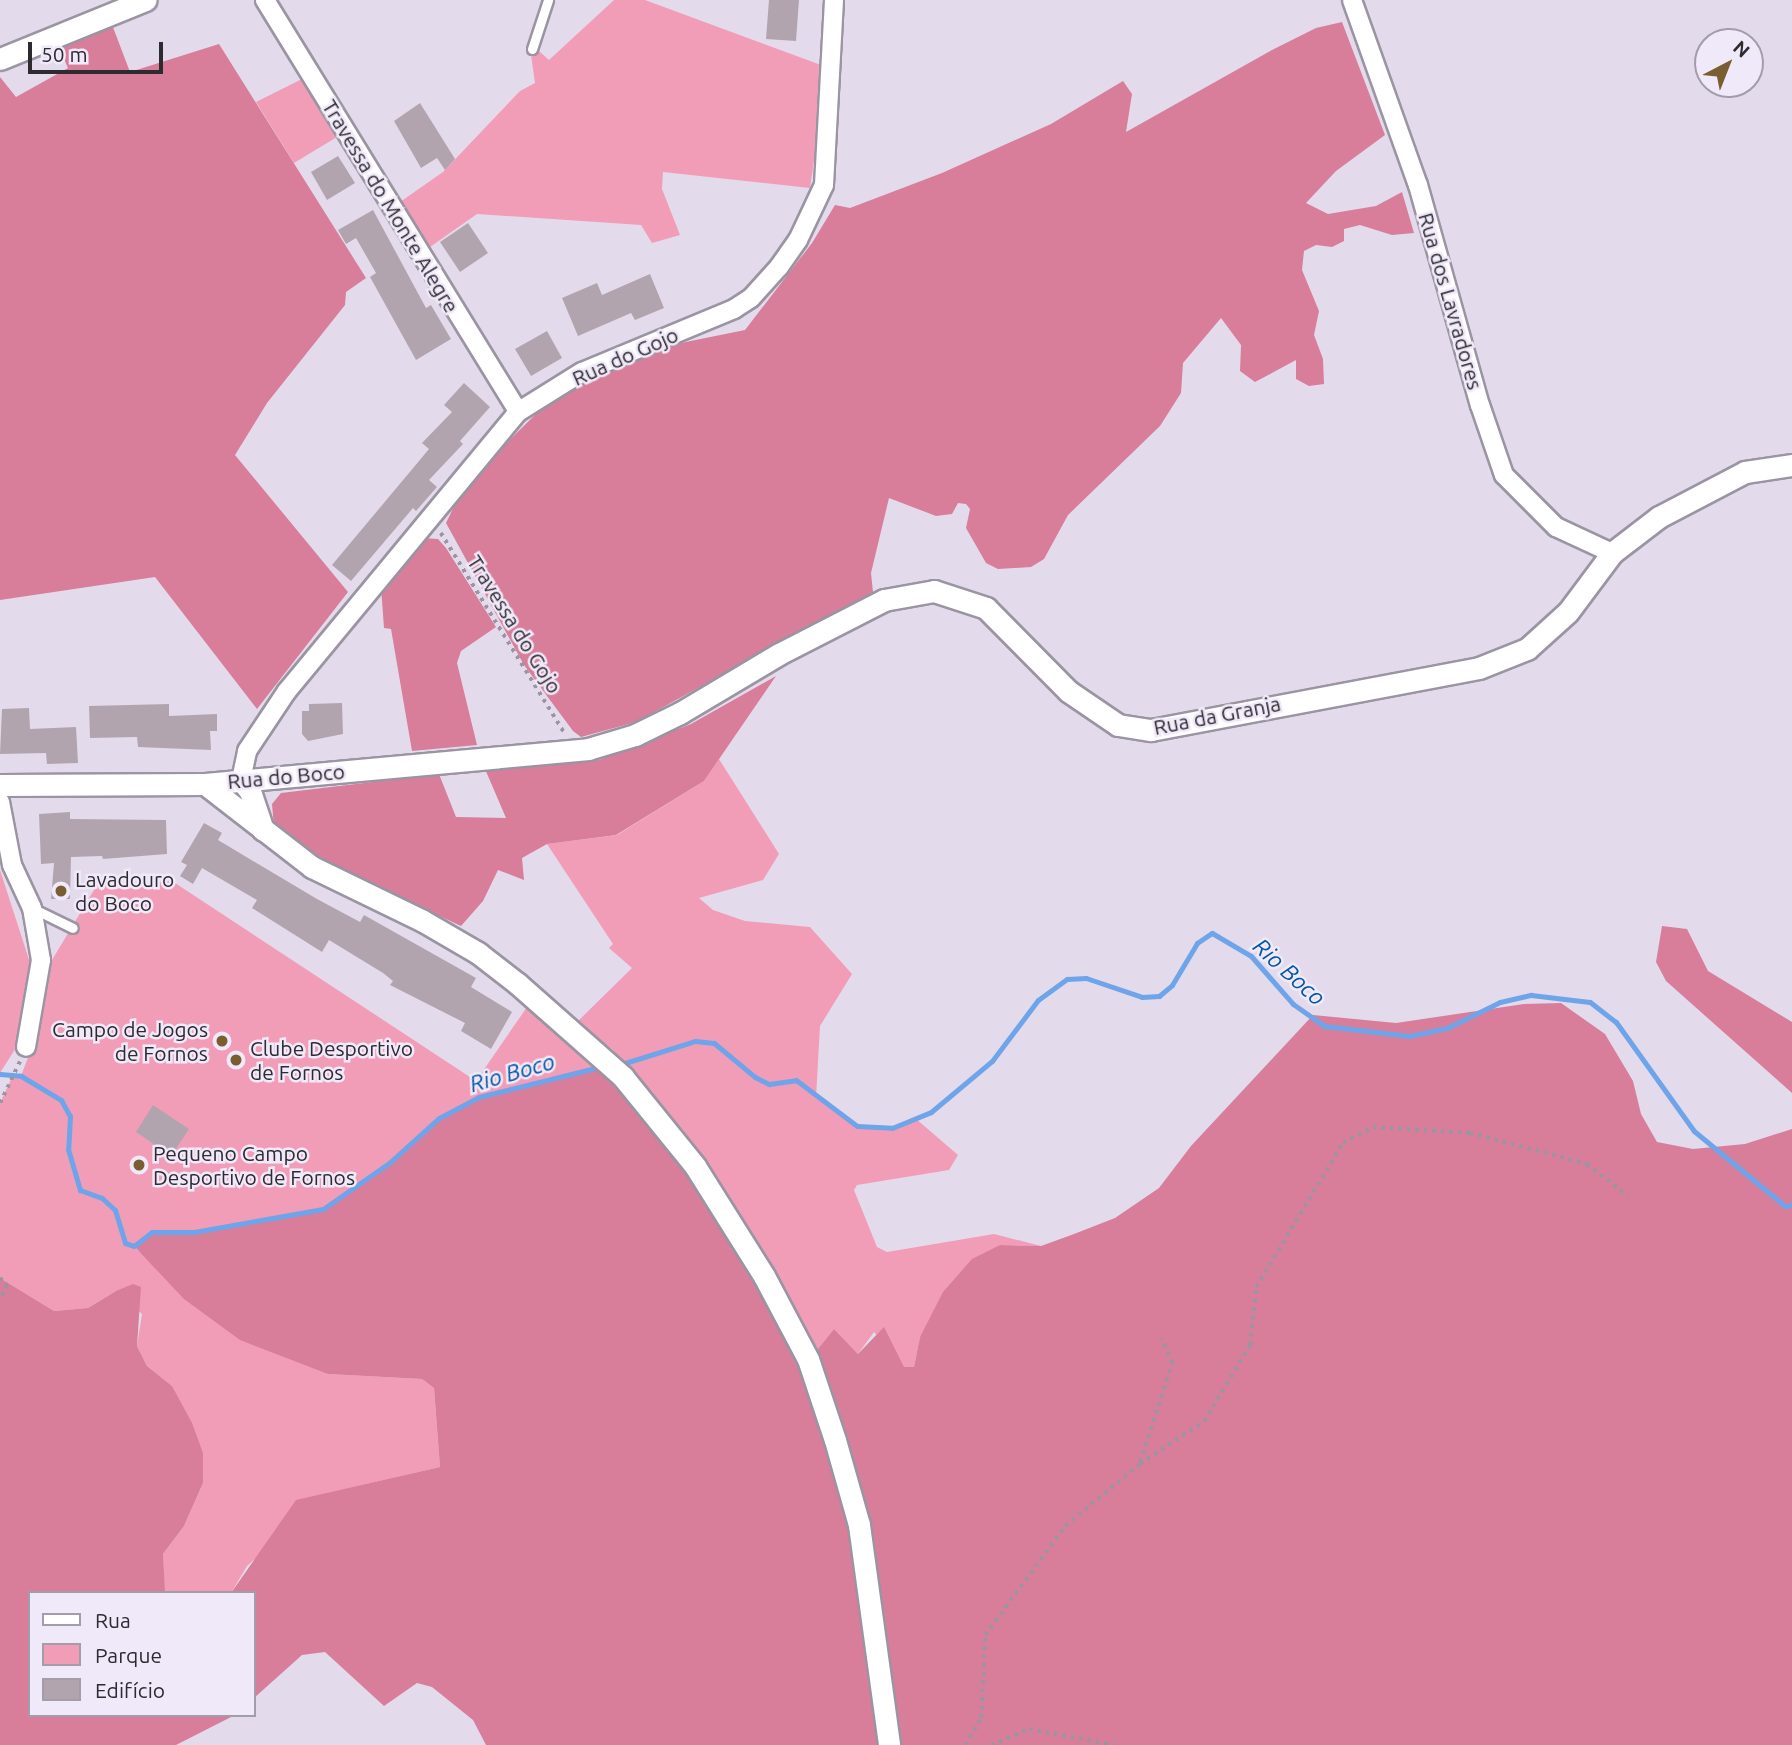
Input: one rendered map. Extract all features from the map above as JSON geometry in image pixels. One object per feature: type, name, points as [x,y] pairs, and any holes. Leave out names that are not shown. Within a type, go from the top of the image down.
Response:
[{"type":"street","points":[[0,59],[145,0]]},
{"type":"street","name":"Travessa do Monte Alegre","points":[[265,0],[518,412]]},
{"type":"street","name":"Rua do Gojo","points":[[241,780],[247,751],[287,691],[426,519],[518,412],[582,372],[734,309],[751,299],[779,267],[798,240],[824,185],[834,0]]},
{"type":"street","name":"Rua dos Lavradores","points":[[1352,0],[1418,185],[1480,405],[1504,475],[1556,527],[1612,553]]},
{"type":"street","name":"Rua da Granja","points":[[570,751],[635,735],[872,606],[912,592],[934,591],[986,608],[1068,691],[1118,725],[1151,730],[1479,668],[1527,649],[1568,612],[1612,553],[1659,517],[1745,472],[1792,465]]},
{"type":"street","name":"Rua do Boco","points":[[0,785],[205,784],[570,751]]},
{"type":"street","points":[[241,780],[250,791],[263,831]]},
{"type":"street","points":[[205,784],[312,867],[478,953],[623,1077],[670,1132],[719,1202],[808,1359],[859,1525],[889,1745]]},
{"type":"street","points":[[0,802],[12,865],[32,908],[41,960],[26,1047]]},
{"type":"lane","points":[[532,49],[548,0]]},
{"type":"lane","points":[[32,908],[73,928]]},
{"type":"path","name":"Travessa do Gojo","points":[[426,519],[439,531],[566,735],[570,751]]},
{"type":"path","points":[[0,1103],[19,1064]]},
{"type":"path","points":[[965,1745],[981,1718],[985,1635],[1065,1526],[1140,1464],[1204,1421],[1250,1345],[1256,1287],[1343,1143],[1373,1127],[1470,1133],[1587,1164],[1628,1196]]},
{"type":"path","points":[[0,1278],[7,1285],[0,1300]]},
{"type":"path","points":[[1140,1464],[1172,1363],[1161,1338]]},
{"type":"path","points":[[991,1745],[1029,1729],[1115,1745]]},
{"type":"green space","points":[[614,0],[645,0],[821,65],[820,121],[810,188],[663,172],[662,189],[680,235],[652,243],[641,225],[477,214],[430,247],[400,202],[443,172],[520,91],[535,83],[531,55],[539,51],[549,60]]},
{"type":"green space","points":[[302,79],[337,137],[294,163],[256,102]]},
{"type":"green space","points":[[719,759],[779,854],[763,880],[699,898],[713,910],[745,921],[810,927],[852,974],[820,1026],[816,1098],[857,1126],[892,1128],[915,1118],[958,1155],[949,1170],[857,1185],[854,1190],[877,1247],[887,1252],[994,1234],[1041,1246],[1000,1245],[920,1337],[914,1367],[904,1368],[874,1332],[858,1354],[834,1329],[817,1350],[683,1130],[612,1049],[577,1022],[632,968],[609,948],[613,944],[547,844],[617,835],[704,781]]},
{"type":"green space","points":[[0,870],[33,972],[19,1043],[0,1073]]},
{"type":"green space","points":[[172,881],[476,1081],[527,1007],[599,1067],[479,1097],[439,1118],[389,1163],[323,1209],[194,1232],[152,1232],[134,1247],[161,1271],[328,1374],[422,1379],[434,1388],[440,1467],[328,1493],[247,1566],[232,1591],[164,1591],[163,1554],[184,1526],[203,1483],[203,1453],[172,1386],[147,1366],[137,1346],[142,1314],[116,1291],[88,1308],[54,1311],[0,1278],[0,1103],[13,1075],[21,1076],[33,1044],[52,960],[97,885]]},
{"type":"shaded area","points":[[111,22],[130,72],[219,44],[366,278],[346,292],[345,305],[267,403],[235,455],[348,592],[257,709],[155,577],[0,600],[0,77],[16,97],[68,68],[58,45]]},
{"type":"shaded area","points":[[1342,22],[1385,135],[1336,171],[1306,203],[1328,214],[1376,206],[1402,192],[1414,233],[1392,235],[1360,225],[1344,229],[1344,241],[1332,247],[1316,245],[1304,251],[1302,270],[1319,311],[1314,335],[1323,359],[1324,384],[1309,386],[1296,379],[1296,360],[1255,382],[1240,371],[1241,345],[1221,318],[1183,363],[1181,393],[1160,426],[1068,515],[1044,559],[1031,567],[998,569],[986,563],[966,528],[970,509],[966,504],[958,503],[952,514],[936,516],[889,498],[871,573],[873,592],[636,722],[581,737],[573,731],[524,665],[446,523],[465,484],[543,407],[597,374],[671,345],[745,330],[812,243],[835,205],[850,208],[942,173],[1051,124],[1123,81],[1132,94],[1126,132],[1272,50],[1316,28]]},
{"type":"shaded area","points":[[422,538],[438,539],[446,548],[496,627],[461,651],[457,663],[477,745],[412,751],[391,629],[384,628],[381,587]]},
{"type":"shaded area","points":[[776,676],[704,781],[616,835],[547,844],[522,858],[524,880],[498,870],[483,901],[461,926],[323,862],[274,827],[272,804],[281,793],[439,774],[456,817],[506,818],[485,769],[599,760],[691,724]]},
{"type":"shaded area","points":[[1662,926],[1687,929],[1708,971],[1792,1022],[1792,1093],[1666,981],[1656,962]]},
{"type":"shaded area","points":[[1561,1003],[1605,1034],[1633,1081],[1641,1114],[1657,1142],[1693,1149],[1745,1144],[1792,1129],[1792,1745],[486,1745],[473,1720],[432,1687],[417,1683],[384,1706],[325,1652],[302,1655],[256,1696],[256,1591],[232,1591],[296,1500],[440,1467],[434,1388],[422,1379],[328,1374],[240,1340],[184,1299],[134,1246],[152,1232],[194,1232],[323,1209],[389,1163],[439,1118],[479,1097],[599,1067],[676,1155],[742,1255],[805,1380],[826,1373],[817,1350],[834,1329],[858,1354],[884,1327],[904,1367],[914,1367],[920,1337],[943,1292],[972,1259],[1000,1245],[1041,1246],[1074,1234],[1115,1218],[1159,1188],[1191,1146],[1313,1015],[1396,1023],[1524,1004]]},
{"type":"shaded area","points":[[0,1278],[54,1311],[88,1308],[133,1284],[141,1287],[137,1346],[147,1366],[172,1386],[192,1423],[203,1453],[203,1483],[184,1526],[163,1554],[165,1591],[28,1591],[28,1717],[231,1717],[176,1745],[0,1745]]},
{"type":"building","points":[[769,0],[799,0],[796,41],[766,39]]},
{"type":"building","points":[[420,103],[455,159],[445,170],[437,158],[421,168],[394,121]]},
{"type":"building","points":[[338,156],[355,183],[327,200],[311,172]]},
{"type":"building","points":[[373,210],[426,308],[431,305],[451,339],[416,360],[370,277],[376,273],[356,238],[346,244],[338,230]]},
{"type":"building","points":[[468,223],[488,253],[460,272],[440,242]]},
{"type":"building","points":[[650,274],[664,308],[635,320],[631,313],[578,336],[562,298],[597,283],[602,295]]},
{"type":"building","points":[[547,331],[562,358],[531,376],[515,349]]},
{"type":"building","points":[[464,383],[490,407],[460,441],[463,444],[429,480],[437,487],[416,511],[413,508],[351,581],[332,565],[429,449],[422,443],[452,412],[444,405]]},
{"type":"building","points":[[342,703],[343,734],[308,741],[302,734],[302,711],[309,711],[309,704]]},
{"type":"building","points":[[169,704],[169,716],[217,714],[217,731],[210,731],[211,750],[138,747],[137,737],[90,738],[89,706]]},
{"type":"building","points":[[29,708],[30,729],[76,727],[78,763],[47,764],[46,753],[0,754],[2,709]]},
{"type":"building","points":[[70,812],[70,819],[166,820],[167,854],[103,859],[102,856],[71,857],[70,899],[51,899],[54,863],[41,864],[39,814]]},
{"type":"building","points":[[204,823],[222,833],[218,840],[317,899],[360,922],[364,915],[476,978],[471,987],[512,1012],[491,1049],[461,1031],[465,1023],[390,985],[393,981],[383,973],[329,940],[322,952],[252,908],[257,900],[202,868],[193,884],[180,876],[187,865],[181,862]]},
{"type":"building","points":[[153,1105],[189,1129],[171,1156],[136,1132]]},
{"type":"waterway","name":"Rio Boco","points":[[625,1063],[695,1041],[714,1043],[755,1077],[769,1084],[796,1080],[857,1126],[892,1128],[931,1112],[992,1061],[1038,1000],[1067,979],[1086,978],[1142,997],[1159,996],[1172,985],[1197,943],[1212,933],[1251,956],[1293,1004],[1325,1026],[1409,1036],[1447,1028],[1500,1002],[1531,995],[1590,1002],[1616,1022],[1694,1131],[1785,1206],[1792,1205]]},
{"type":"waterway","name":"Rio Boco","points":[[0,1074],[21,1076],[61,1100],[70,1116],[68,1149],[80,1190],[102,1198],[115,1210],[125,1243],[134,1246],[152,1232],[194,1232],[323,1209],[389,1163],[439,1118],[479,1097],[599,1067]]},
{"type":"place","name":"Lavadouro do Boco","points":[[61,891]]},
{"type":"place","name":"Campo de Jogos de Fornos","points":[[222,1041]]},
{"type":"place","name":"Clube Desportivo de Fornos","points":[[236,1060]]},
{"type":"place","name":"Pequeno Campo Desportivo de Fornos","points":[[139,1165]]}]
